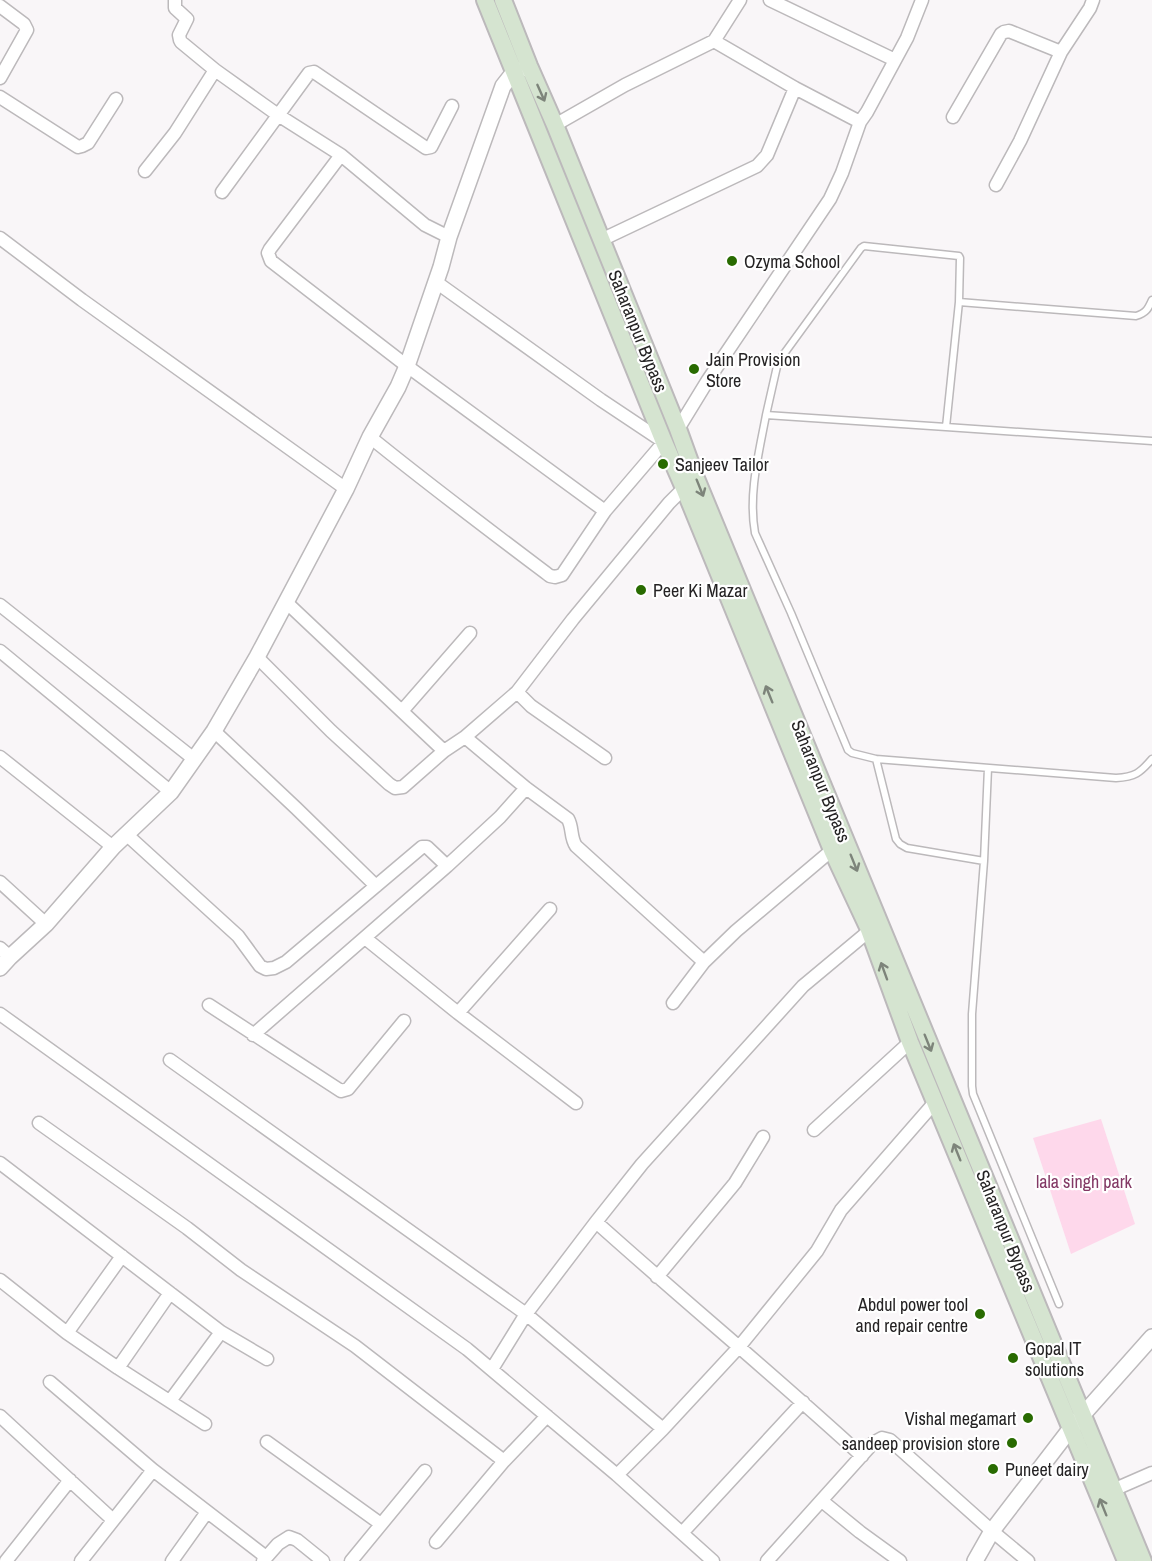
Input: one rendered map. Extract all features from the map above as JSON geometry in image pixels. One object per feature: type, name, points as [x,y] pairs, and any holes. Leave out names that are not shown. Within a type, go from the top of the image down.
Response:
[{"type":"main road","points":[[485,0],[522,69],[664,442],[832,850],[870,931],[910,1042],[1076,1421],[1126,1561]]},
{"type":"main road","name":"Saharanpur Bypass","points":[[503,0],[522,69],[555,125],[1076,1421],[1113,1490],[1143,1561]]},
{"type":"street","points":[[175,0],[175,8],[187,19],[179,35],[180,40],[215,70],[278,115],[341,155],[425,225],[449,237]]},
{"type":"street","points":[[555,125],[625,85],[714,41],[740,0]]},
{"type":"street","points":[[770,0],[895,60]]},
{"type":"street","points":[[996,185],[1020,141],[1061,52],[1093,0]]},
{"type":"street","points":[[678,429],[708,380],[830,199],[860,122],[908,38],[920,1]]},
{"type":"street","points":[[0,6],[24,24],[27,30],[0,78]]},
{"type":"street","points":[[953,117],[1003,33],[1009,31],[1061,52]]},
{"type":"street","points":[[714,41],[795,88],[860,122]]},
{"type":"street","points":[[3,958],[46,924],[113,847],[171,792],[214,731],[286,603],[346,489],[370,437],[398,387],[503,86],[522,69]]},
{"type":"street","points":[[146,171],[175,133],[215,70]]},
{"type":"street","points":[[222,192],[309,73],[314,72],[426,148],[430,147],[452,106]]},
{"type":"street","points":[[601,240],[758,166],[766,155],[795,88]]},
{"type":"street","points":[[0,97],[75,146],[80,147],[88,143],[116,99]]},
{"type":"street","points":[[341,155],[270,249],[268,257],[407,366],[605,511]]},
{"type":"street","points":[[0,238],[82,300],[346,489]]},
{"type":"street","points":[[370,437],[420,478],[550,576],[555,577],[562,575],[605,511],[664,442],[601,400],[436,282]]},
{"type":"street","points":[[257,657],[331,731],[389,784],[395,788],[403,787],[517,692],[573,620],[669,503],[684,488]]},
{"type":"street","points":[[286,603],[444,751]]},
{"type":"street","points":[[0,605],[194,759]]},
{"type":"street","points":[[402,711],[470,633]]},
{"type":"street","points":[[0,651],[171,792]]},
{"type":"street","points":[[517,692],[531,706],[605,758]]},
{"type":"street","points":[[214,731],[376,886]]},
{"type":"street","points":[[465,737],[526,788],[568,819],[571,826],[571,837],[576,846],[704,962]]},
{"type":"street","points":[[0,757],[113,847]]},
{"type":"street","points":[[254,1035],[447,866],[500,817],[526,788]]},
{"type":"street","points":[[126,834],[238,936],[260,966],[266,969],[286,962],[424,846],[447,866]]},
{"type":"street","points":[[673,1003],[704,962],[736,931],[832,850]]},
{"type":"street","points":[[0,882],[46,924]]},
{"type":"street","points":[[458,1012],[550,909]]},
{"type":"street","points":[[492,1370],[526,1314],[642,1164],[803,986],[870,931]]},
{"type":"street","points":[[365,938],[576,1103]]},
{"type":"street","points":[[209,1005],[341,1091],[348,1089],[404,1021]]},
{"type":"street","points":[[0,1014],[467,1349],[617,1475],[712,1561]]},
{"type":"street","points":[[814,1130],[910,1042]]},
{"type":"street","points":[[170,1060],[526,1314],[663,1429]]},
{"type":"street","points":[[617,1475],[739,1347],[818,1251],[841,1210],[936,1101]]},
{"type":"street","points":[[39,1123],[187,1228],[241,1270],[355,1347],[504,1461]]},
{"type":"street","points":[[657,1277],[735,1183],[764,1137]]},
{"type":"street","points":[[0,1163],[221,1332],[267,1359]]},
{"type":"street","points":[[596,1222],[862,1456]]},
{"type":"street","points":[[67,1333],[122,1257]]},
{"type":"street","points":[[0,1280],[67,1333],[205,1424]]},
{"type":"street","points":[[118,1368],[170,1293]]},
{"type":"street","points":[[170,1401],[221,1332]]},
{"type":"street","points":[[975,1561],[992,1532],[1076,1421],[1152,1337]]},
{"type":"street","points":[[50,1382],[153,1470],[264,1559],[278,1544],[289,1537],[297,1540],[323,1561]]},
{"type":"street","points":[[682,1533],[803,1402]]},
{"type":"street","points":[[0,1416],[113,1520]]},
{"type":"street","points":[[436,1542],[504,1461],[547,1416]]},
{"type":"street","points":[[767,1561],[862,1456],[877,1440],[882,1438],[890,1440],[992,1532],[1028,1561]]},
{"type":"street","points":[[267,1442],[381,1524]]},
{"type":"street","points":[[81,1561],[153,1470]]},
{"type":"street","points":[[351,1561],[425,1471]]},
{"type":"street","points":[[1113,1490],[1152,1473]]},
{"type":"street","points":[[6,1561],[70,1480]]},
{"type":"street","points":[[822,1501],[900,1561]]},
{"type":"street","points":[[172,1561],[207,1512]]},
{"type":"lane","points":[[946,427],[959,302],[959,256],[864,246],[778,362],[753,489],[755,533],[848,750],[876,759],[1116,778],[1140,773],[1152,759]]},
{"type":"lane","points":[[959,302],[1136,316],[1148,310],[1152,300]]},
{"type":"lane","points":[[766,415],[1152,441]]},
{"type":"lane","points":[[876,759],[896,839],[900,844],[914,849],[984,861]]},
{"type":"lane","points":[[988,768],[984,861],[972,1014],[973,1094],[1059,1304]]},
{"type":"green space","name":"lala singh park","points":[[1101,1119],[1135,1224],[1071,1254],[1033,1138]]},
{"type":"place","name":"Ozyma School","points":[[732,261]]},
{"type":"place","name":"Jain Provision Store","points":[[694,369]]},
{"type":"place","name":"Sanjeev Tailor","points":[[663,464]]},
{"type":"place","name":"Peer Ki Mazar","points":[[641,590]]},
{"type":"place","name":"Abdul power tool and repair centre","points":[[980,1314]]},
{"type":"place","name":"Gopal IT solutions","points":[[1013,1358]]},
{"type":"place","name":"Vishal megamart","points":[[1028,1418]]},
{"type":"place","name":"sandeep provision store","points":[[1012,1443]]},
{"type":"place","name":"Puneet dairy","points":[[993,1469]]}]
